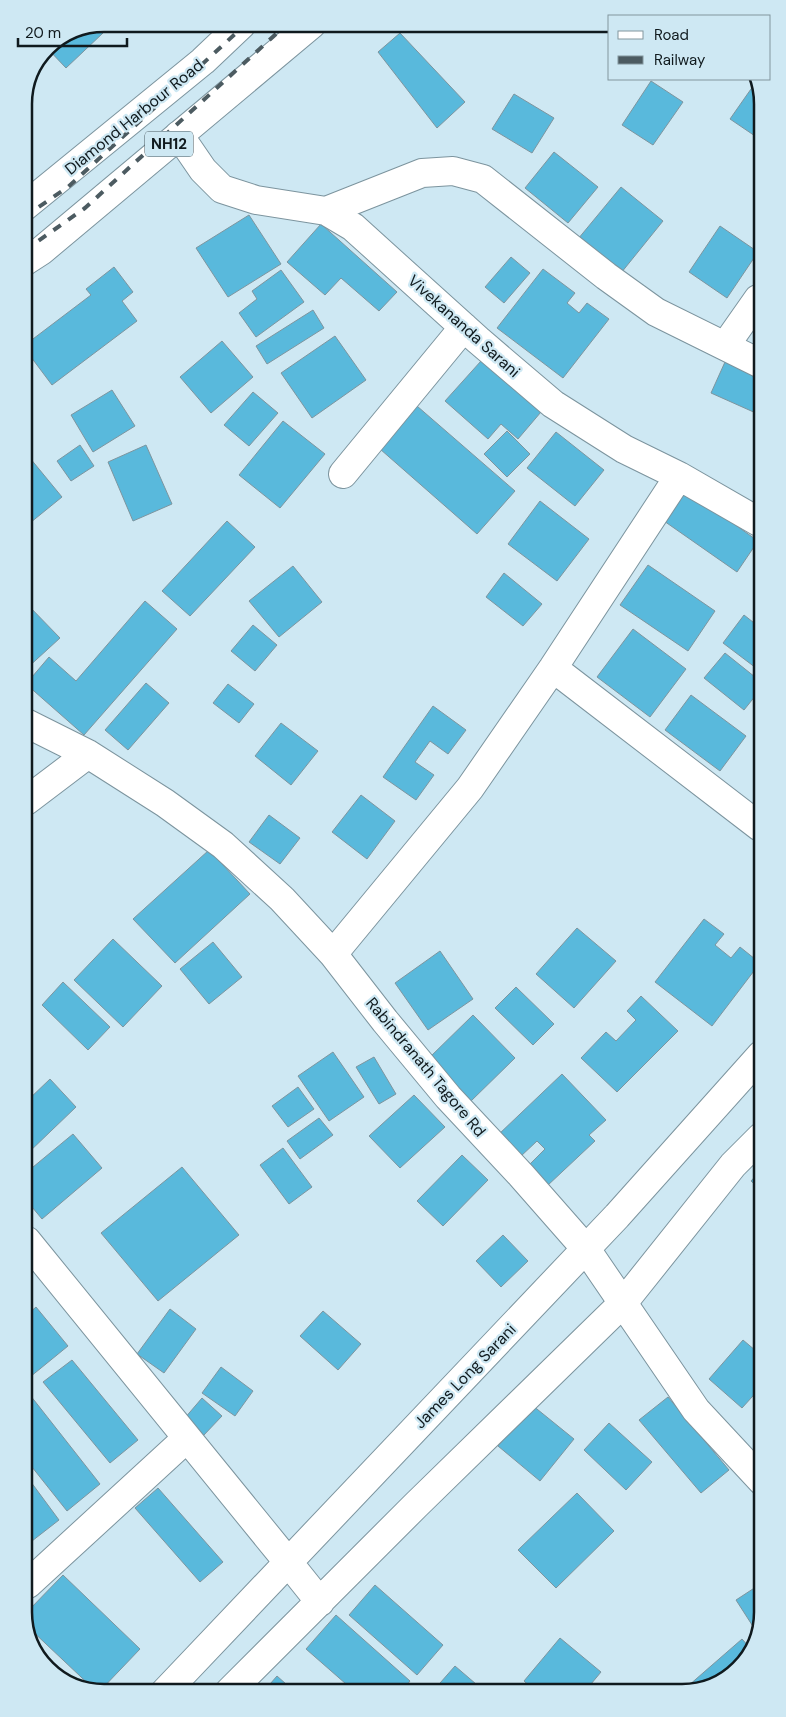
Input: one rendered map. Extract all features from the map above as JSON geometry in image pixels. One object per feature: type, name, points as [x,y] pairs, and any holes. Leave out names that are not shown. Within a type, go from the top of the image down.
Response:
[{"type":"main road","name":"Diamond Harbour Road","points":[[33,201],[203,61],[233,33]]},
{"type":"main road","name":"NH12","points":[[33,256],[301,33]]},
{"type":"main road","name":"Vivekananda Sarani","points":[[179,135],[203,170],[222,189],[256,200],[326,211],[353,227],[553,404],[624,449],[679,476],[754,519]]},
{"type":"main road","points":[[326,211],[422,173],[453,171],[483,179],[606,276],[656,312],[754,360]]},
{"type":"main road","points":[[726,346],[754,305]]},
{"type":"main road","points":[[343,474],[464,327]]},
{"type":"main road","points":[[333,954],[470,788],[553,668],[679,476]]},
{"type":"main road","points":[[553,668],[754,822]]},
{"type":"main road","name":"Rabindranath Tagore Rd","points":[[33,726],[88,754],[165,803],[223,845],[282,899],[333,954],[448,1098],[521,1175],[586,1249],[696,1410],[754,1472]]},
{"type":"main road","points":[[33,796],[88,754]]},
{"type":"main road","name":"James Long Sarani","points":[[173,1684],[617,1216],[754,1063]]},
{"type":"main road","points":[[237,1684],[416,1505],[623,1303],[733,1165],[754,1144]]},
{"type":"main road","points":[[33,1248],[320,1602]]},
{"type":"main road","points":[[33,1579],[187,1438]]},
{"type":"building","points":[[103,33],[66,68],[54,54],[77,38]]},
{"type":"building","points":[[400,33],[465,102],[437,128],[378,52]]},
{"type":"building","points":[[651,81],[683,102],[653,145],[622,125]]},
{"type":"building","points":[[752,88],[754,105],[754,135],[730,119]]},
{"type":"building","points":[[514,94],[554,118],[532,153],[492,129]]},
{"type":"building","points":[[554,152],[598,187],[568,223],[525,188]]},
{"type":"building","points":[[621,187],[663,221],[621,273],[578,239]]},
{"type":"building","points":[[249,215],[281,264],[228,297],[196,248]]},
{"type":"building","points":[[321,224],[397,292],[379,311],[341,278],[325,295],[287,262]]},
{"type":"building","points":[[720,226],[754,249],[754,258],[727,298],[689,272]]},
{"type":"building","points":[[511,257],[530,273],[504,303],[485,287]]},
{"type":"building","points":[[114,267],[133,292],[122,301],[137,321],[52,385],[33,360],[33,339],[91,295],[86,289]]},
{"type":"building","points":[[543,269],[575,293],[567,303],[579,313],[587,303],[609,319],[563,378],[497,328]]},
{"type":"building","points":[[281,270],[304,302],[256,337],[239,313],[257,299],[252,291]]},
{"type":"building","points":[[313,310],[324,328],[267,364],[256,346]]},
{"type":"building","points":[[335,336],[366,380],[312,418],[281,373]]},
{"type":"building","points":[[222,341],[253,377],[211,413],[180,377]]},
{"type":"building","points":[[481,361],[541,412],[518,439],[501,424],[488,439],[445,401]]},
{"type":"building","points":[[725,362],[754,375],[754,412],[711,393]]},
{"type":"building","points":[[112,390],[135,426],[93,452],[71,415]]},
{"type":"building","points":[[253,392],[278,413],[249,446],[224,425]]},
{"type":"building","points":[[417,406],[515,491],[477,534],[380,449]]},
{"type":"building","points":[[283,421],[325,454],[280,508],[239,475]]},
{"type":"building","points":[[507,431],[530,454],[507,477],[484,454]]},
{"type":"building","points":[[556,432],[604,470],[575,506],[527,468]]},
{"type":"building","points":[[80,445],[94,466],[71,481],[57,461]]},
{"type":"building","points":[[146,445],[172,504],[133,521],[108,462]]},
{"type":"building","points":[[33,462],[62,497],[33,521]]},
{"type":"building","points":[[686,490],[754,538],[754,547],[737,572],[664,521]]},
{"type":"building","points":[[540,501],[589,539],[557,581],[508,544]]},
{"type":"building","points":[[227,521],[255,547],[190,616],[162,591]]},
{"type":"building","points":[[648,565],[715,611],[688,651],[620,605]]},
{"type":"building","points":[[293,566],[322,602],[279,637],[249,601]]},
{"type":"building","points":[[504,573],[542,604],[523,626],[486,597]]},
{"type":"building","points":[[145,601],[177,629],[84,735],[33,690],[33,676],[49,657],[76,681]]},
{"type":"building","points":[[33,610],[60,638],[33,663]]},
{"type":"building","points":[[744,615],[754,623],[754,666],[723,643]]},
{"type":"building","points":[[253,625],[277,645],[255,671],[231,651]]},
{"type":"building","points":[[633,629],[686,669],[650,717],[597,677]]},
{"type":"building","points":[[725,653],[754,676],[754,698],[744,710],[704,678]]},
{"type":"building","points":[[146,683],[169,703],[128,750],[105,730]]},
{"type":"building","points":[[228,684],[254,704],[239,723],[213,703]]},
{"type":"building","points":[[691,695],[746,736],[720,771],[665,730]]},
{"type":"building","points":[[433,706],[466,730],[448,754],[430,741],[415,762],[434,775],[416,800],[383,777]]},
{"type":"building","points":[[281,723],[318,751],[291,785],[255,756]]},
{"type":"building","points":[[361,795],[395,821],[367,859],[332,832]]},
{"type":"building","points":[[269,815],[300,838],[280,864],[249,842]]},
{"type":"building","points":[[209,850],[250,894],[175,963],[133,919]]},
{"type":"building","points":[[704,919],[724,934],[715,945],[731,958],[740,947],[754,958],[754,971],[712,1026],[655,982]]},
{"type":"building","points":[[577,928],[616,961],[574,1008],[536,974]]},
{"type":"building","points":[[113,939],[162,986],[123,1027],[74,980]]},
{"type":"building","points":[[213,942],[242,977],[209,1004],[180,969]]},
{"type":"building","points":[[440,951],[473,999],[428,1030],[395,983]]},
{"type":"building","points":[[63,982],[110,1027],[88,1050],[42,1005]]},
{"type":"building","points":[[516,987],[554,1024],[533,1045],[495,1008]]},
{"type":"building","points":[[641,996],[678,1031],[617,1092],[581,1058],[606,1032],[616,1041],[636,1020],[627,1011]]},
{"type":"building","points":[[473,1015],[515,1058],[470,1102],[428,1059]]},
{"type":"building","points":[[333,1052],[364,1097],[329,1121],[298,1076]]},
{"type":"building","points":[[374,1057],[396,1094],[379,1104],[356,1067]]},
{"type":"building","points":[[562,1074],[606,1120],[589,1135],[595,1141],[547,1186],[528,1166],[545,1149],[537,1141],[520,1157],[498,1135]]},
{"type":"building","points":[[50,1079],[76,1107],[33,1148],[33,1095]]},
{"type":"building","points":[[298,1087],[314,1109],[288,1127],[272,1106]]},
{"type":"building","points":[[414,1095],[445,1127],[400,1168],[369,1136]]},
{"type":"building","points":[[319,1118],[333,1135],[300,1159],[287,1141]]},
{"type":"building","points":[[73,1134],[102,1168],[42,1219],[33,1208],[33,1167]]},
{"type":"building","points":[[283,1148],[312,1187],[289,1204],[260,1165]]},
{"type":"building","points":[[462,1155],[488,1180],[443,1226],[417,1201]]},
{"type":"building","points":[[182,1167],[239,1235],[158,1301],[101,1233]]},
{"type":"building","points":[[503,1235],[528,1261],[501,1287],[476,1261]]},
{"type":"building","points":[[36,1307],[68,1346],[33,1375],[33,1310]]},
{"type":"building","points":[[170,1309],[196,1329],[164,1373],[137,1354]]},
{"type":"building","points":[[323,1311],[361,1344],[338,1370],[300,1336]]},
{"type":"building","points":[[743,1340],[754,1349],[754,1395],[742,1408],[709,1379]]},
{"type":"building","points":[[72,1360],[138,1440],[110,1463],[43,1382]]},
{"type":"building","points":[[221,1367],[253,1391],[235,1416],[202,1393]]},
{"type":"building","points":[[668,1397],[729,1470],[701,1493],[639,1420]]},
{"type":"building","points":[[202,1398],[222,1416],[203,1436],[184,1419]]},
{"type":"building","points":[[33,1399],[100,1484],[67,1511],[33,1468]]},
{"type":"building","points":[[532,1405],[574,1439],[540,1481],[498,1446]]},
{"type":"building","points":[[609,1423],[652,1462],[626,1490],[584,1450]]},
{"type":"building","points":[[33,1485],[59,1520],[33,1540]]},
{"type":"building","points":[[158,1488],[223,1562],[200,1582],[135,1508]]},
{"type":"building","points":[[577,1493],[614,1531],[556,1588],[518,1550]]},
{"type":"building","points":[[63,1575],[140,1649],[107,1684],[86,1682],[36,1634],[33,1606]]},
{"type":"building","points":[[375,1585],[443,1645],[417,1675],[349,1615]]},
{"type":"building","points":[[754,1588],[752,1625],[736,1600]]},
{"type":"building","points":[[336,1615],[410,1681],[408,1684],[346,1684],[306,1649]]},
{"type":"building","points":[[560,1638],[601,1672],[591,1684],[527,1684],[524,1681]]},
{"type":"building","points":[[742,1639],[746,1644],[725,1670],[705,1681],[691,1683]]},
{"type":"building","points":[[455,1666],[476,1684],[439,1684]]},
{"type":"building","points":[[277,1676],[286,1684],[270,1684]]},
{"type":"railway","points":[[33,211],[68,187],[236,33]]},
{"type":"railway","points":[[33,245],[85,208],[277,33]]}]
